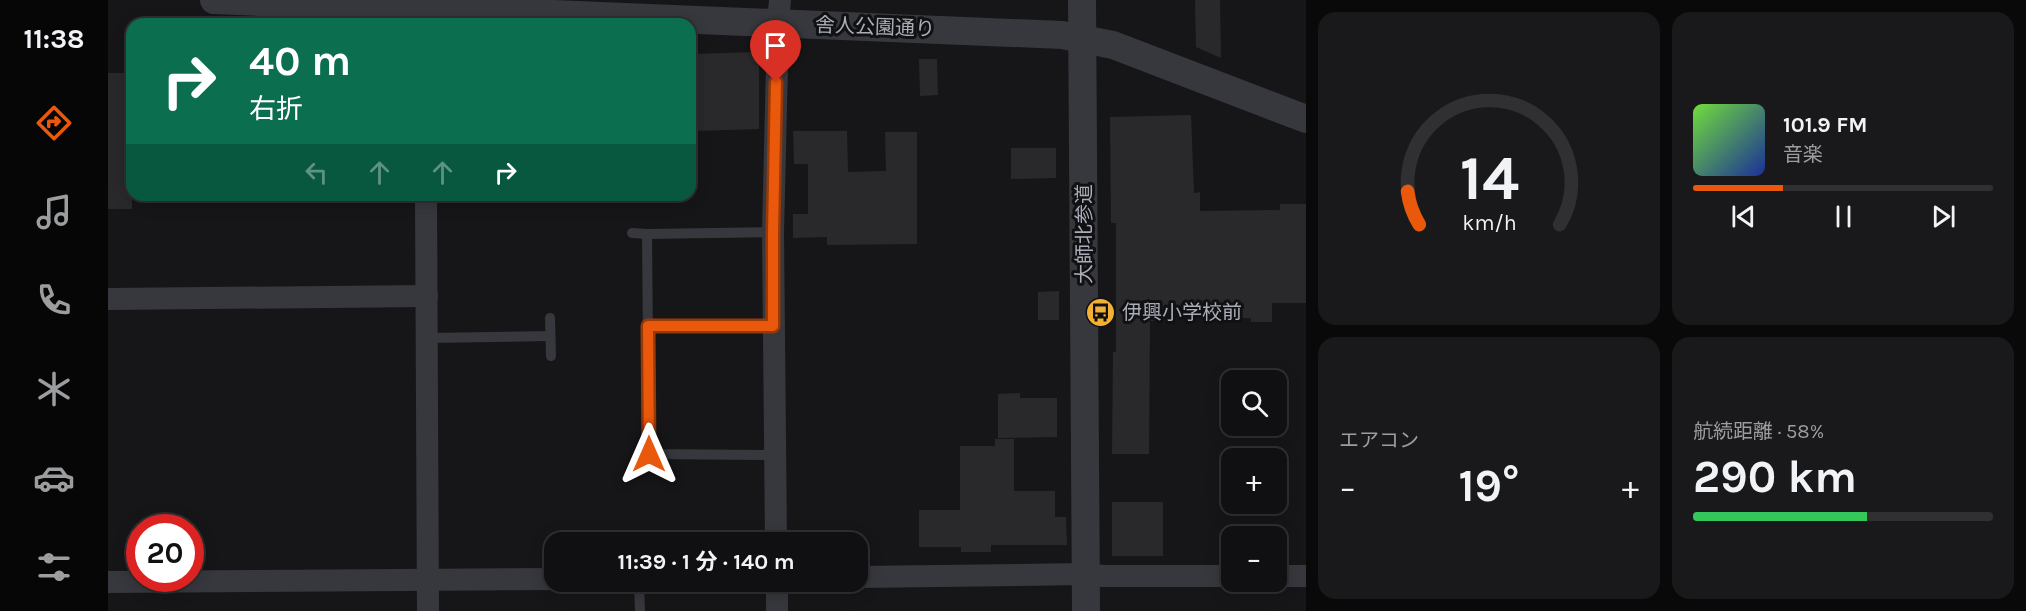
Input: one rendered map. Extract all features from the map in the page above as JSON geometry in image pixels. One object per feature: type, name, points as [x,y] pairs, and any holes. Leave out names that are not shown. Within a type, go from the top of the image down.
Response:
[{"type":"street","name":"舎人公園通り","points":[[214,0],[343,4],[423,11],[779,11],[1082,38],[1113,45],[1306,119]]},
{"type":"street","name":"大師北参道","points":[[1082,0],[1086,611]]},
{"type":"street","points":[[776,532],[773,232],[779,11]]},
{"type":"street","points":[[426,201],[428,611]]},
{"type":"street","points":[[108,299],[427,296]]},
{"type":"street","points":[[868,578],[1086,574],[1221,576]]},
{"type":"street","points":[[1287,576],[1306,576]]},
{"type":"street","points":[[108,582],[544,579]]},
{"type":"street","points":[[777,592],[777,611]]},
{"type":"lane","points":[[632,233],[773,232]]},
{"type":"lane","points":[[647,234],[649,454],[774,455]]},
{"type":"lane","points":[[550,318],[551,356]]},
{"type":"lane","points":[[648,326],[773,326]]},
{"type":"lane","points":[[427,338],[550,336]]},
{"type":"lane","points":[[639,592],[640,611]]},
{"type":"building","points":[[1195,0],[1220,0],[1221,58],[1196,47]]},
{"type":"building","points":[[759,52],[759,129],[696,131],[696,54]]},
{"type":"building","points":[[919,59],[937,59],[938,95],[920,96]]},
{"type":"building","points":[[108,73],[126,73],[126,201],[132,201],[132,209],[108,209]]},
{"type":"building","points":[[1191,115],[1194,193],[1200,192],[1200,211],[1280,210],[1280,204],[1306,204],[1306,303],[1272,303],[1272,322],[1251,322],[1251,318],[1223,318],[1223,311],[1171,311],[1172,321],[1150,321],[1149,454],[1112,454],[1113,352],[1116,352],[1116,223],[1111,223],[1110,117]]},
{"type":"building","points":[[793,131],[847,131],[848,172],[886,171],[885,132],[917,132],[917,244],[827,245],[827,237],[793,238],[793,214],[808,214],[808,164],[794,164]]},
{"type":"building","points":[[1011,148],[1056,148],[1056,178],[1011,179]]},
{"type":"building","points":[[1059,291],[1059,320],[1038,320],[1038,292]]},
{"type":"building","points":[[1020,393],[1020,398],[1057,398],[1057,437],[998,438],[998,394]]},
{"type":"building","points":[[995,439],[1014,439],[1014,491],[1055,491],[1055,517],[1066,517],[1067,545],[991,545],[991,552],[961,552],[961,547],[919,547],[919,510],[960,510],[960,446],[995,446]]},
{"type":"building","points":[[1112,502],[1163,502],[1163,556],[1112,556]]},
{"type":"place","name":"伊興小学校前","points":[[1101,312]]},
{"type":"route","points":[[649,454],[648,326],[773,326],[776,82]]}]
